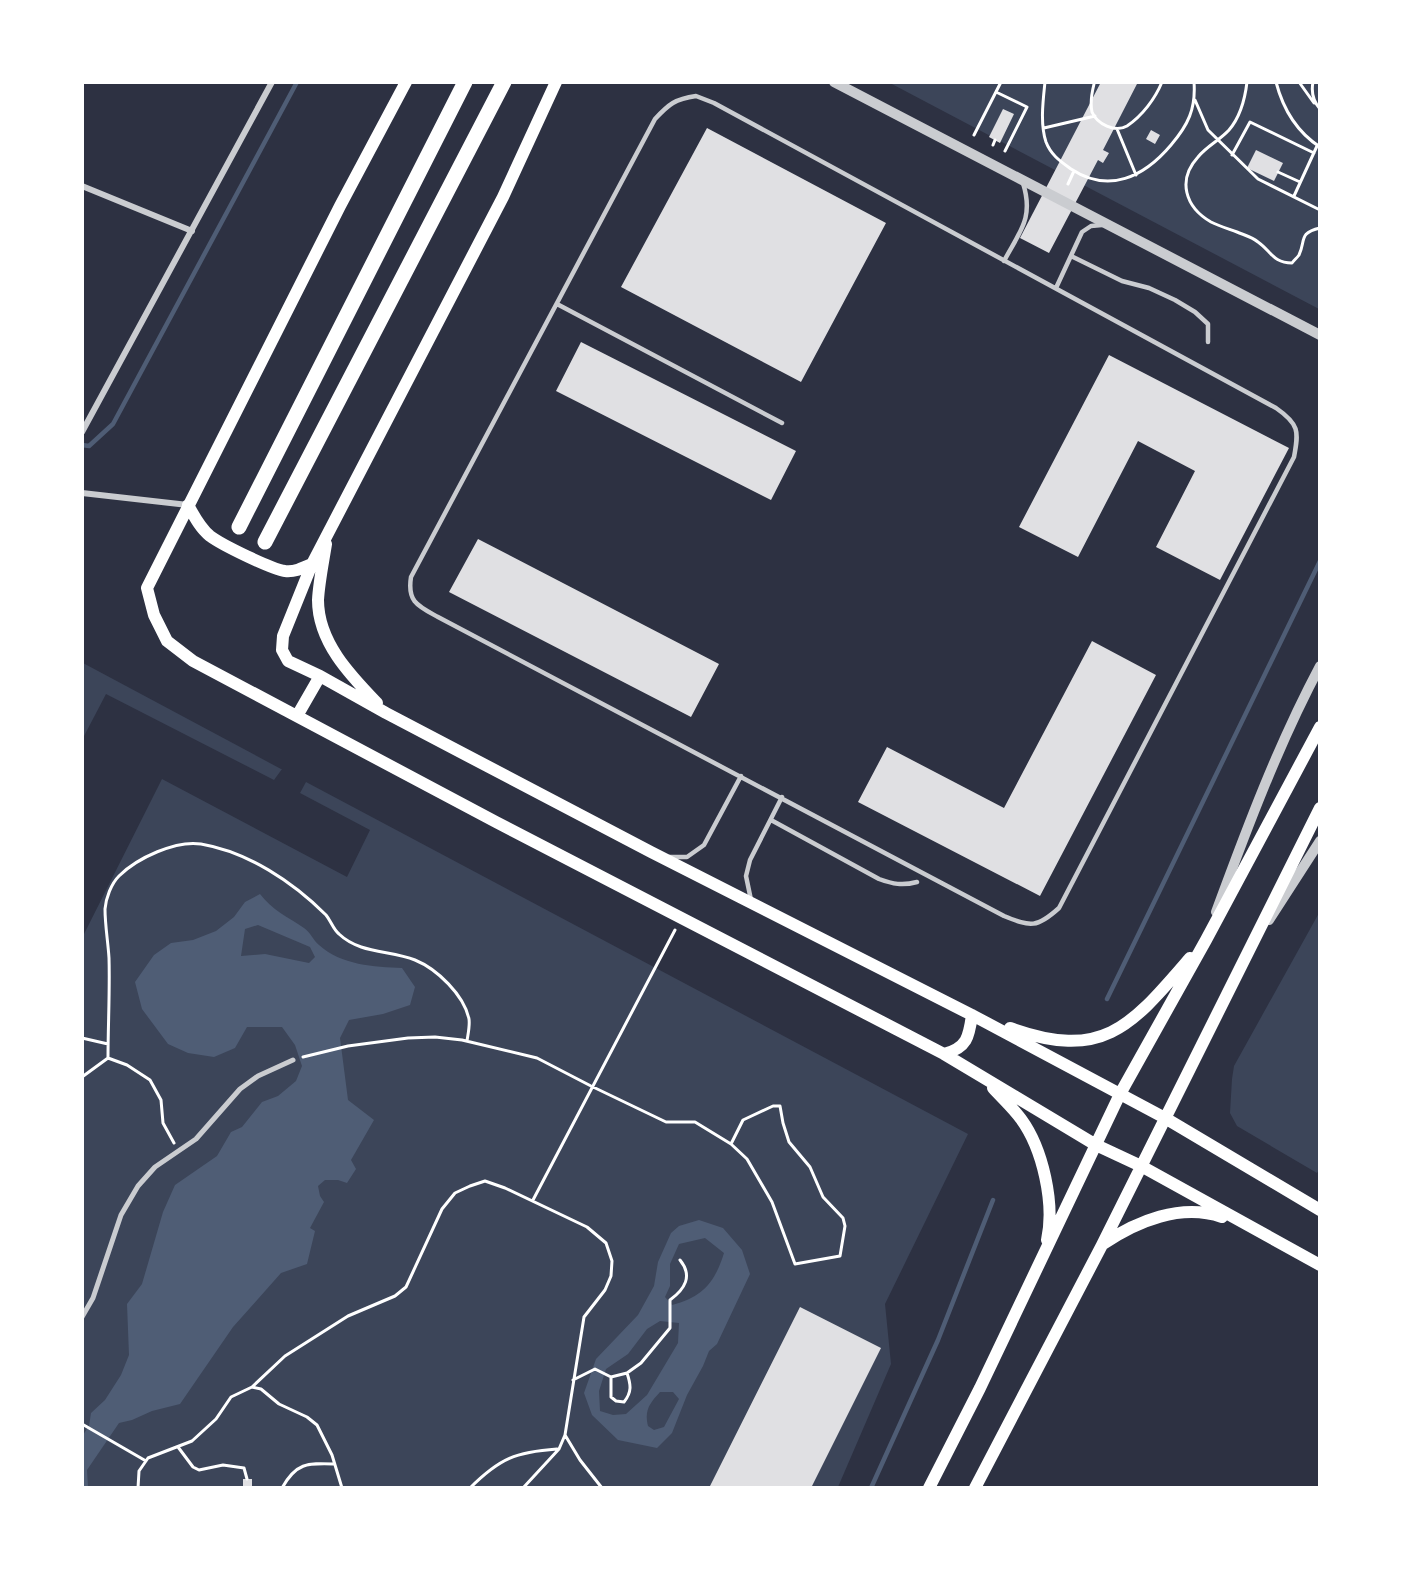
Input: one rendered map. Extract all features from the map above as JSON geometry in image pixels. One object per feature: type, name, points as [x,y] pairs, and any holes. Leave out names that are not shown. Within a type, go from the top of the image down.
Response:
[{"type":"main road","points":[[406,82],[340,206],[147,588],[154,615],[167,640],[193,661],[495,822],[944,1054],[1096,1145],[1142,1166],[1320,1265]]},
{"type":"main road","points":[[239,527],[465,82]]},
{"type":"main road","points":[[266,542],[504,82]]},
{"type":"main road","points":[[556,82],[502,197],[312,564],[284,636],[282,650],[288,661],[660,856],[972,1015],[1165,1118],[1320,1210]]},
{"type":"main road","points":[[188,506],[210,536],[270,567],[296,571],[312,564]]},
{"type":"main road","points":[[328,533],[318,600],[324,626],[333,651],[344,668],[386,713]]},
{"type":"main road","points":[[297,716],[320,676]]},
{"type":"main road","points":[[929,1488],[980,1388],[1120,1094],[1206,940],[1320,727]]},
{"type":"main road","points":[[975,1488],[1102,1245],[1320,808]]},
{"type":"main road","points":[[972,1015],[1030,1036],[1076,1041],[1098,1038],[1138,1016],[1206,940]]},
{"type":"main road","points":[[944,1054],[955,1051],[967,1040],[972,1015]]},
{"type":"main road","points":[[987,1080],[1022,1120],[1036,1146],[1049,1206],[1050,1228],[1044,1255]]},
{"type":"main road","points":[[1102,1245],[1119,1233],[1137,1225],[1175,1213],[1209,1213],[1254,1229]]},
{"type":"street","points":[[82,432],[272,82]]},
{"type":"street","points":[[834,82],[1320,335]]},
{"type":"street","points":[[82,186],[192,231]]},
{"type":"street","points":[[82,493],[188,506]]},
{"type":"street","points":[[1206,940],[1277,754],[1320,666]]},
{"type":"street","points":[[1246,956],[1320,841]]},
{"type":"street","points":[[82,1317],[93,1298],[121,1215],[138,1186],[155,1167],[195,1139],[240,1089],[258,1076],[293,1060]]},
{"type":"lane","points":[[696,96],[714,103],[1056,288],[1276,408],[1290,417],[1298,434],[1294,457],[1059,908],[1046,920],[1027,925],[1012,919],[438,617],[416,604],[409,591],[411,577],[655,119],[667,106],[679,98],[696,96]]},
{"type":"lane","points":[[1004,261],[1027,215],[1028,201],[1022,181]]},
{"type":"lane","points":[[1056,288],[1082,232],[1091,226],[1110,225]]},
{"type":"lane","points":[[1071,256],[1122,281],[1149,288],[1195,312],[1208,324],[1208,342]]},
{"type":"lane","points":[[557,304],[782,423]]},
{"type":"lane","points":[[660,856],[687,857],[704,846],[741,776]]},
{"type":"lane","points":[[751,902],[746,876],[750,860],[782,797]]},
{"type":"lane","points":[[771,820],[879,879],[899,885],[917,882]]},
{"type":"path","points":[[988,82],[996,82]]},
{"type":"path","points":[[974,135],[1001,82]]},
{"type":"path","points":[[1045,82],[1045,140],[1056,159],[1074,171],[1096,180],[1110,182],[1136,175],[1153,164],[1180,135],[1192,115],[1195,98],[1194,82]]},
{"type":"path","points":[[1094,84],[1092,106],[1095,116],[1102,123],[1117,129],[1126,127],[1142,112],[1152,101],[1162,82]]},
{"type":"path","points":[[1247,82],[1241,110],[1229,130],[1200,154],[1192,164],[1186,175],[1185,188],[1198,212],[1212,222],[1257,240],[1282,263],[1292,263],[1299,255],[1303,238],[1309,232],[1320,228]]},
{"type":"path","points":[[1276,82],[1291,119],[1318,147],[1293,196]]},
{"type":"path","points":[[1299,82],[1320,109]]},
{"type":"path","points":[[1313,82],[1311,88],[1315,104]]},
{"type":"path","points":[[996,92],[1027,107],[1005,151]]},
{"type":"path","points":[[1195,98],[1208,130],[1258,179],[1320,210]]},
{"type":"path","points":[[1044,128],[1095,116]]},
{"type":"path","points":[[1232,155],[1250,122],[1314,153]]},
{"type":"path","points":[[1117,129],[1136,175]]},
{"type":"path","points":[[993,145],[995,140]]},
{"type":"path","points":[[1068,184],[1074,171]]},
{"type":"path","points":[[1278,172],[1300,182]]},
{"type":"path","points":[[108,1058],[109,961],[105,908],[110,889],[118,877],[134,864],[153,854],[184,844],[200,844],[242,856],[272,873],[306,898],[327,917],[339,933],[350,940],[372,951],[415,960],[434,971],[462,1003],[469,1019],[467,1041]]},
{"type":"path","points":[[532,1200],[681,918]]},
{"type":"path","points":[[293,1060],[348,1046],[435,1037],[467,1041],[537,1058],[666,1122],[695,1122],[731,1144],[747,1159],[772,1202],[795,1264],[840,1256],[845,1226],[843,1218],[823,1197],[810,1167],[789,1142],[780,1106],[764,1109],[743,1120],[731,1144]]},
{"type":"path","points":[[83,1039],[108,1044]]},
{"type":"path","points":[[82,1077],[108,1058]]},
{"type":"path","points":[[108,1058],[127,1065],[150,1080],[161,1100],[163,1123],[177,1150]]},
{"type":"path","points":[[138,1488],[139,1471],[148,1458],[192,1441],[204,1431],[231,1397],[252,1387],[285,1356],[348,1316],[395,1296],[406,1287],[442,1209],[455,1193],[485,1181],[506,1188],[587,1227],[606,1243],[612,1261],[611,1276],[605,1290],[584,1317],[565,1435],[559,1449],[523,1488]]},
{"type":"path","points":[[573,1380],[595,1369],[611,1377],[627,1373],[640,1363],[670,1328],[670,1300],[684,1286],[688,1274],[687,1268],[680,1260]]},
{"type":"path","points":[[611,1377],[611,1397],[616,1401],[624,1402],[631,1386],[627,1373]]},
{"type":"path","points":[[252,1387],[261,1389],[279,1404],[307,1417],[317,1425],[332,1455],[342,1488]]},
{"type":"path","points":[[82,1424],[146,1461]]},
{"type":"path","points":[[565,1435],[580,1460],[602,1488]]},
{"type":"path","points":[[178,1447],[193,1467],[199,1470],[223,1465],[237,1466],[244,1468],[247,1479]]},
{"type":"path","points":[[470,1488],[486,1472],[507,1459],[526,1451],[559,1449]]},
{"type":"path","points":[[282,1488],[297,1468],[311,1464],[333,1464]]},
{"type":"shaded area","points":[[890,83],[1319,83],[1319,309]]},
{"type":"shaded area","points":[[83,663],[282,769],[274,780],[106,694],[83,738]]},
{"type":"shaded area","points":[[162,779],[347,877],[370,830],[300,793],[306,782],[968,1134],[885,1304],[891,1364],[838,1487],[83,1487],[82,938]]},
{"type":"shaded area","points":[[260,894],[275,909],[306,930],[328,952],[358,964],[402,968],[415,987],[410,1005],[383,1014],[349,1020],[340,1038],[348,1100],[374,1120],[351,1160],[356,1169],[347,1183],[325,1180],[318,1186],[324,1202],[310,1228],[315,1231],[307,1264],[281,1273],[233,1327],[180,1404],[119,1423],[87,1470],[88,1487],[83,1488],[83,1435],[89,1426],[91,1413],[105,1400],[121,1375],[129,1355],[127,1304],[142,1284],[163,1212],[175,1185],[217,1156],[231,1132],[242,1127],[262,1102],[278,1096],[296,1081],[302,1066],[295,1045],[282,1027],[247,1027],[235,1048],[214,1057],[188,1053],[168,1044],[142,1009],[135,982],[154,955],[171,943],[193,940],[216,931],[234,917],[245,902]],"holes":[[[258,925],[310,947],[315,957],[309,963],[265,954],[241,956],[245,929]]]},
{"type":"shaded area","points":[[1319,913],[1320,1168],[1317,1173],[1237,1126],[1230,1113],[1234,1066]]},
{"type":"shaded area","points":[[699,1220],[723,1228],[742,1250],[750,1274],[717,1344],[709,1351],[687,1395],[672,1433],[657,1448],[618,1440],[592,1415],[584,1393],[596,1359],[638,1315],[654,1286],[658,1262],[671,1233],[679,1226]],"holes":[[[705,1238],[724,1253],[716,1272],[700,1293],[672,1305],[665,1297],[670,1286],[670,1264],[679,1244]],[[660,1321],[679,1323],[678,1343],[647,1395],[626,1414],[613,1415],[600,1411],[599,1391],[606,1369],[628,1354],[647,1329]],[[660,1392],[673,1392],[679,1399],[664,1427],[654,1430],[648,1426],[647,1415],[651,1403]]]},
{"type":"building","points":[[1101,82],[1138,82],[1103,150],[1109,153],[1103,163],[1098,160],[1049,253],[1020,238]]},
{"type":"building","points":[[1003,109],[1014,114],[1000,143],[989,137]]},
{"type":"building","points":[[707,128],[886,223],[801,382],[621,287]]},
{"type":"building","points":[[1151,130],[1160,135],[1155,144],[1146,139]]},
{"type":"building","points":[[1256,150],[1283,163],[1274,181],[1247,168]]},
{"type":"building","points":[[581,342],[796,451],[771,500],[556,391]]},
{"type":"building","points":[[1109,355],[1289,448],[1220,580],[1156,547],[1195,471],[1138,441],[1078,557],[1019,527]]},
{"type":"building","points":[[478,539],[719,664],[691,717],[449,592]]},
{"type":"building","points":[[1092,641],[1156,675],[1040,896],[858,802],[887,747],[1004,808]]},
{"type":"building","points":[[800,1307],[881,1348],[811,1488],[709,1488]]},
{"type":"building","points":[[243,1479],[252,1479],[252,1488],[243,1488]]},
{"type":"waterway","points":[[82,445],[89,446],[113,424],[297,82]]},
{"type":"waterway","points":[[1107,999],[1320,561]]},
{"type":"waterway","points":[[871,1488],[938,1340],[993,1200]]}]
